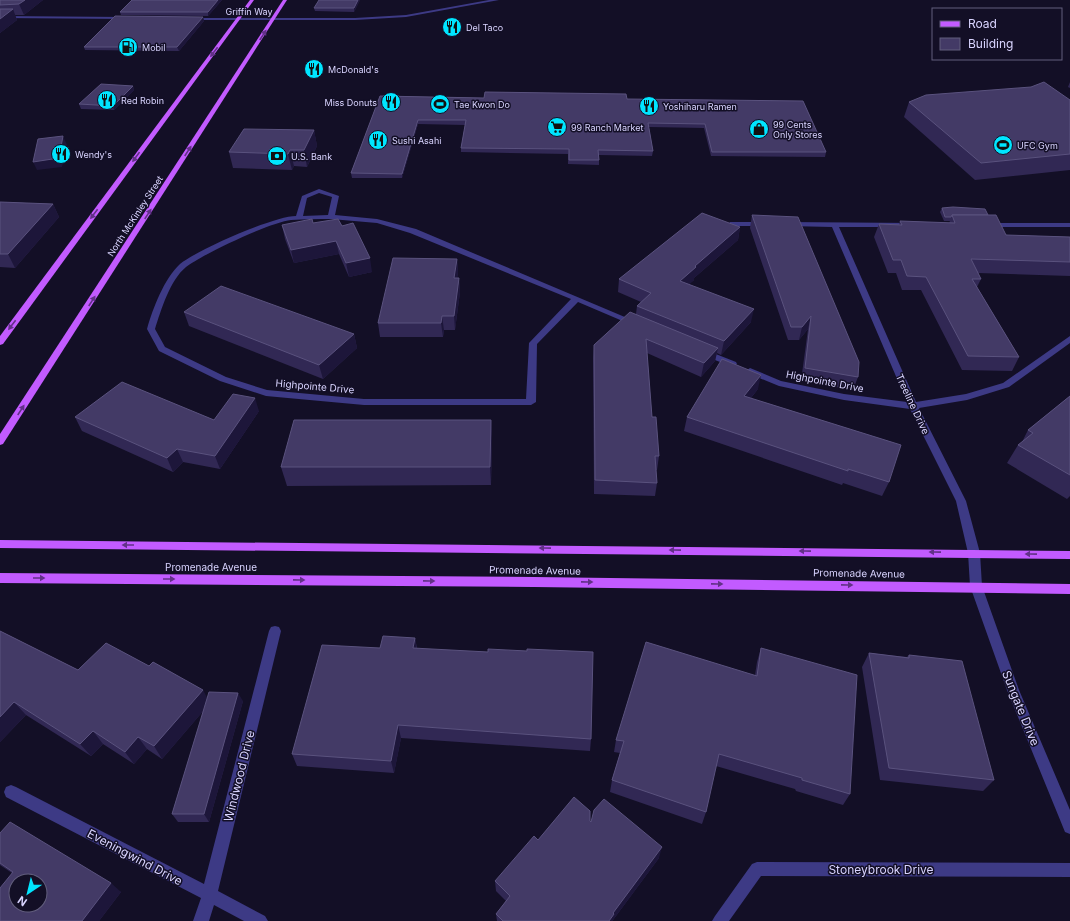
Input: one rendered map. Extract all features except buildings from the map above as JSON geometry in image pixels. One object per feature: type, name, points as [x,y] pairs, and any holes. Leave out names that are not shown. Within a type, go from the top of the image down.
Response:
[{"type":"main road","points":[[0,342],[252,0]]},
{"type":"main road","name":"North McKinley Street","points":[[0,442],[285,0]]},
{"type":"main road","points":[[0,544],[1070,555]]},
{"type":"main road","name":"Promenade Avenue","points":[[0,578],[976,586],[1070,589]]},
{"type":"street","name":"Griffin Way","points":[[182,19],[355,19],[406,16],[497,0]]},
{"type":"street","points":[[0,17],[134,18]]},
{"type":"street","points":[[299,217],[304,197],[319,191],[336,196],[331,217]]},
{"type":"street","name":"Highpointe Drive","points":[[576,299],[532,342],[531,402],[364,402],[277,395],[223,379],[162,349],[151,330],[157,308],[168,286],[183,266],[212,249],[269,224],[299,217],[331,217],[377,221],[413,231],[641,326]]},
{"type":"street","points":[[733,224],[921,224]]},
{"type":"street","points":[[984,224],[1070,224]]},
{"type":"street","name":"Treeline Drive","points":[[835,225],[913,406],[961,501],[974,553],[976,586]]},
{"type":"street","name":"Highpointe Drive","points":[[692,347],[779,383],[844,397],[913,406],[966,397],[1006,385],[1070,340]]},
{"type":"street","name":"Sungate Drive","points":[[976,586],[1013,690],[1070,827]]},
{"type":"street","name":"Windwood Drive","points":[[201,921],[209,896],[275,631]]},
{"type":"street","name":"Eveningwind Drive","points":[[11,792],[209,896],[260,921]]},
{"type":"street","name":"Stoneybrook Drive","points":[[720,921],[757,869],[1070,870]]},
{"type":"place","name":"Del Taco","points":[[452,27]]},
{"type":"place","name":"Mobil","points":[[128,47]]},
{"type":"place","name":"McDonald's","points":[[314,69]]},
{"type":"place","name":"Red Robin","points":[[107,100]]},
{"type":"place","name":"Miss Donuts","points":[[391,102]]},
{"type":"place","name":"Tae Kwon Do","points":[[440,104]]},
{"type":"place","name":"Yoshiharu Ramen","points":[[649,106]]},
{"type":"place","name":"99 Ranch Market","points":[[557,127]]},
{"type":"place","name":"99 Cents Only Stores","points":[[759,129]]},
{"type":"place","name":"Sushi Asahi","points":[[378,140]]},
{"type":"place","name":"UFC Gym","points":[[1003,145]]},
{"type":"place","name":"Wendy's","points":[[61,154]]},
{"type":"place","name":"U.S. Bank","points":[[277,156]]}]
